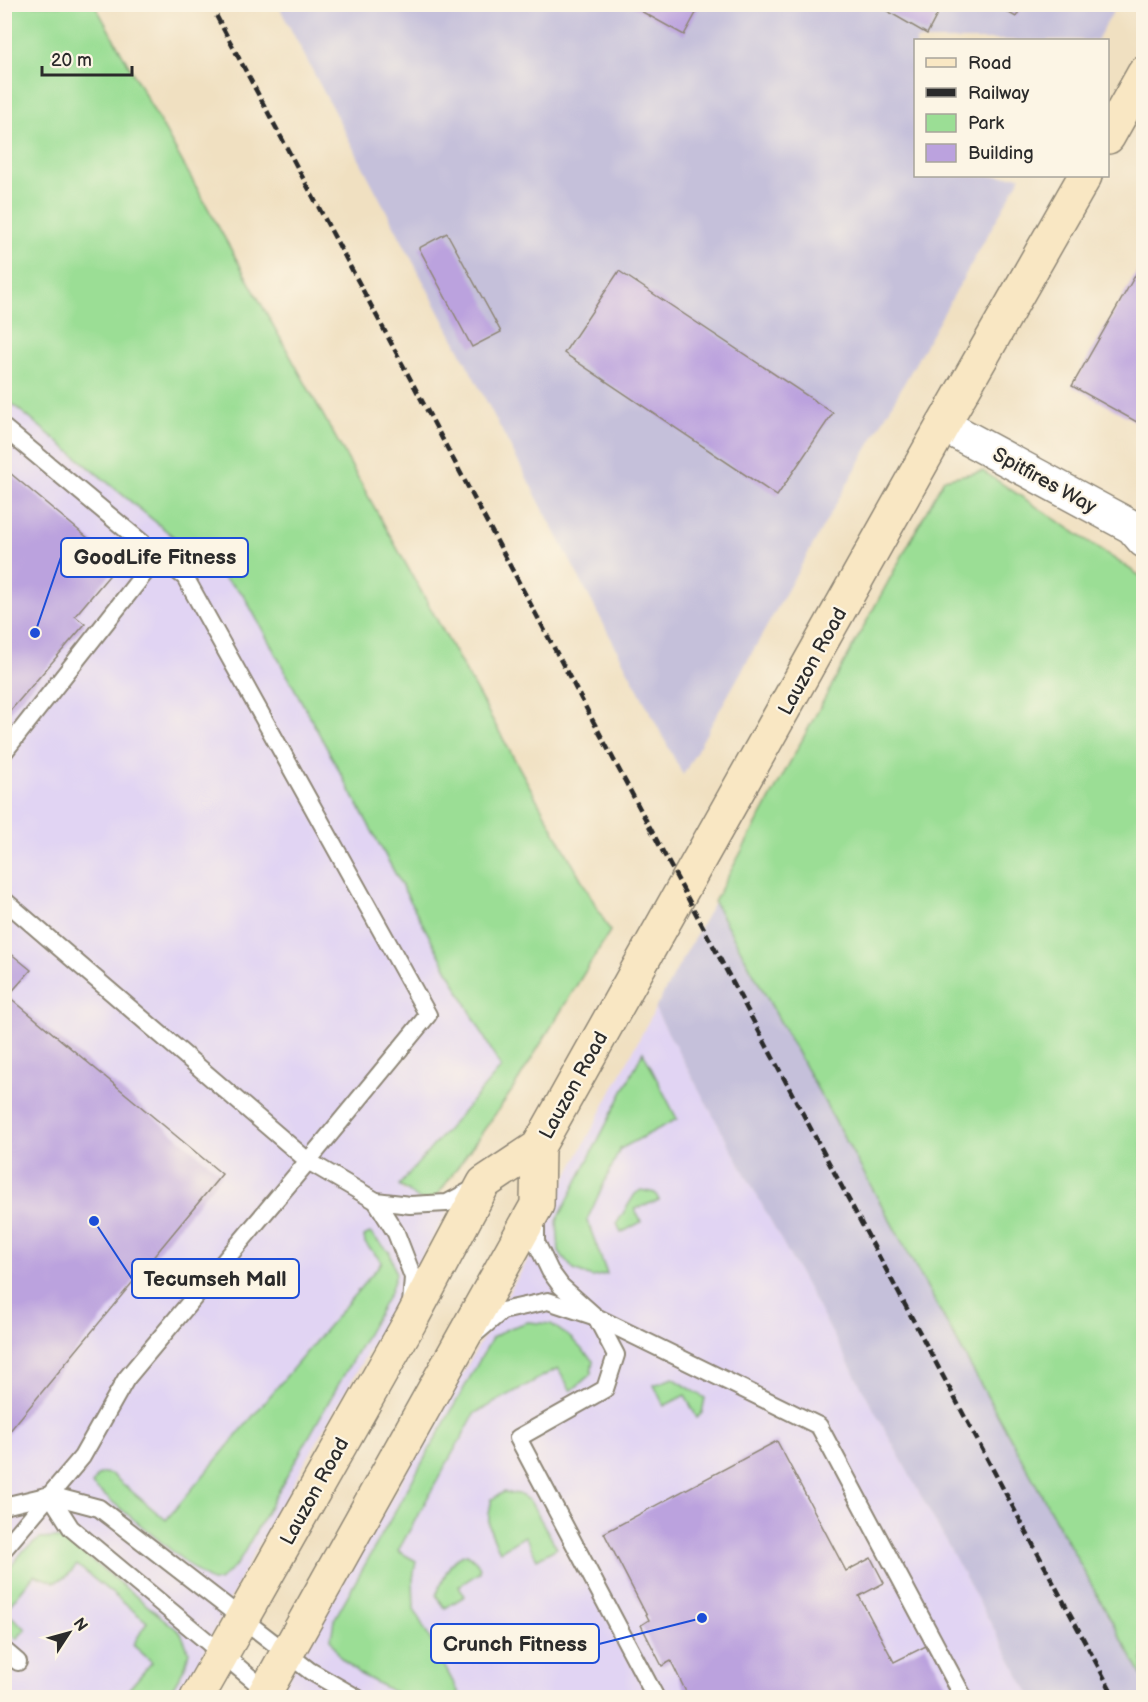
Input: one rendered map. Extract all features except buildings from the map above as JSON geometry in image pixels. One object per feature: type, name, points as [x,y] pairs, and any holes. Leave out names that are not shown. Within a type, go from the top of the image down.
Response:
[{"type":"street","points":[[1109,134],[1143,74]]},
{"type":"street","name":"Lauzon Road","points":[[197,1698],[411,1320],[484,1183],[538,1147],[1084,177]]},
{"type":"street","name":"Spitfires Way","points":[[943,425],[1132,528],[1143,541]]},
{"type":"street","name":"Lauzon Road","points":[[268,1695],[288,1654],[537,1205],[538,1147]]},
{"type":"lane","points":[[4,428],[184,578],[428,1015],[126,1379],[82,1457],[4,1549]]},
{"type":"lane","points":[[4,752],[158,556]]},
{"type":"lane","points":[[4,900],[308,1161],[376,1201],[410,1205],[447,1203],[484,1183]]},
{"type":"lane","points":[[376,1201],[396,1233],[412,1277],[411,1320]]},
{"type":"lane","points":[[537,1205],[536,1242],[550,1272],[561,1287],[596,1317],[616,1355],[605,1389],[518,1438],[656,1698]]},
{"type":"lane","points":[[456,1350],[502,1311],[548,1301],[596,1317],[819,1425],[963,1698]]},
{"type":"lane","points":[[50,1495],[71,1528],[222,1653],[268,1695]]},
{"type":"lane","points":[[4,1506],[50,1495],[99,1508],[310,1671],[357,1698]]},
{"type":"lane","points":[[4,1650],[18,1662]]},
{"type":"shaded area","points":[[278,5],[1117,5],[1098,39],[914,39],[914,177],[1020,177],[683,775]]},
{"type":"shaded area","points":[[4,398],[243,594],[501,1068],[399,1185],[404,1191],[435,1199],[449,1193],[466,1179],[246,1567],[179,1697],[5,1697]]},
{"type":"shaded area","points":[[714,902],[1143,1675],[1143,1697],[1031,1697],[655,1009]]},
{"type":"shaded area","points":[[655,1009],[1031,1697],[277,1698],[547,1226],[558,1194]]},
{"type":"green space","points":[[4,5],[95,5],[610,931],[513,1089],[435,1199],[420,1200],[399,1185],[501,1068],[243,594],[5,398]]},
{"type":"green space","points":[[983,471],[1143,578],[1143,1678],[714,902],[944,479]]},
{"type":"green space","points":[[643,1052],[677,1119],[620,1149],[587,1220],[607,1274],[592,1277],[574,1270],[559,1252],[557,1221]]},
{"type":"green space","points":[[641,1190],[655,1193],[659,1200],[635,1209],[641,1222],[621,1233],[617,1223],[635,1194]]},
{"type":"green space","points":[[370,1233],[390,1253],[396,1274],[390,1293],[238,1563],[219,1581],[211,1581],[92,1485],[96,1477],[103,1473],[111,1474],[166,1520],[382,1262],[365,1243],[364,1236]]},
{"type":"green space","points":[[528,1322],[551,1324],[571,1338],[593,1361],[591,1374],[571,1391],[558,1368],[475,1413],[398,1551],[416,1561],[413,1579],[414,1609],[461,1697],[404,1697],[360,1674],[339,1656],[331,1639],[334,1620],[492,1338],[507,1329]]},
{"type":"green space","points":[[673,1378],[705,1398],[702,1413],[697,1418],[685,1395],[664,1406],[654,1385]]},
{"type":"green space","points":[[504,1492],[519,1494],[530,1501],[557,1548],[537,1559],[525,1536],[500,1551],[491,1531],[489,1514],[492,1499]]},
{"type":"green space","points":[[57,1538],[73,1545],[181,1633],[189,1652],[185,1667],[167,1697],[122,1697],[152,1662],[133,1645],[147,1622],[77,1565],[66,1577],[54,1582],[34,1575],[5,1611],[5,1574],[24,1550],[40,1539]]},
{"type":"green space","points":[[467,1554],[476,1561],[480,1572],[459,1586],[465,1596],[445,1608],[436,1595],[451,1564]]},
{"type":"green space","points":[[5,1611],[26,1629],[16,1639],[5,1629]]},
{"type":"railway","points":[[210,4],[1115,1698]]},
{"type":"place","name":"GoodLife Fitness","points":[[35,633]]},
{"type":"place","name":"Tecumseh Mall","points":[[94,1221]]},
{"type":"place","name":"Crunch Fitness","points":[[702,1618]]}]
